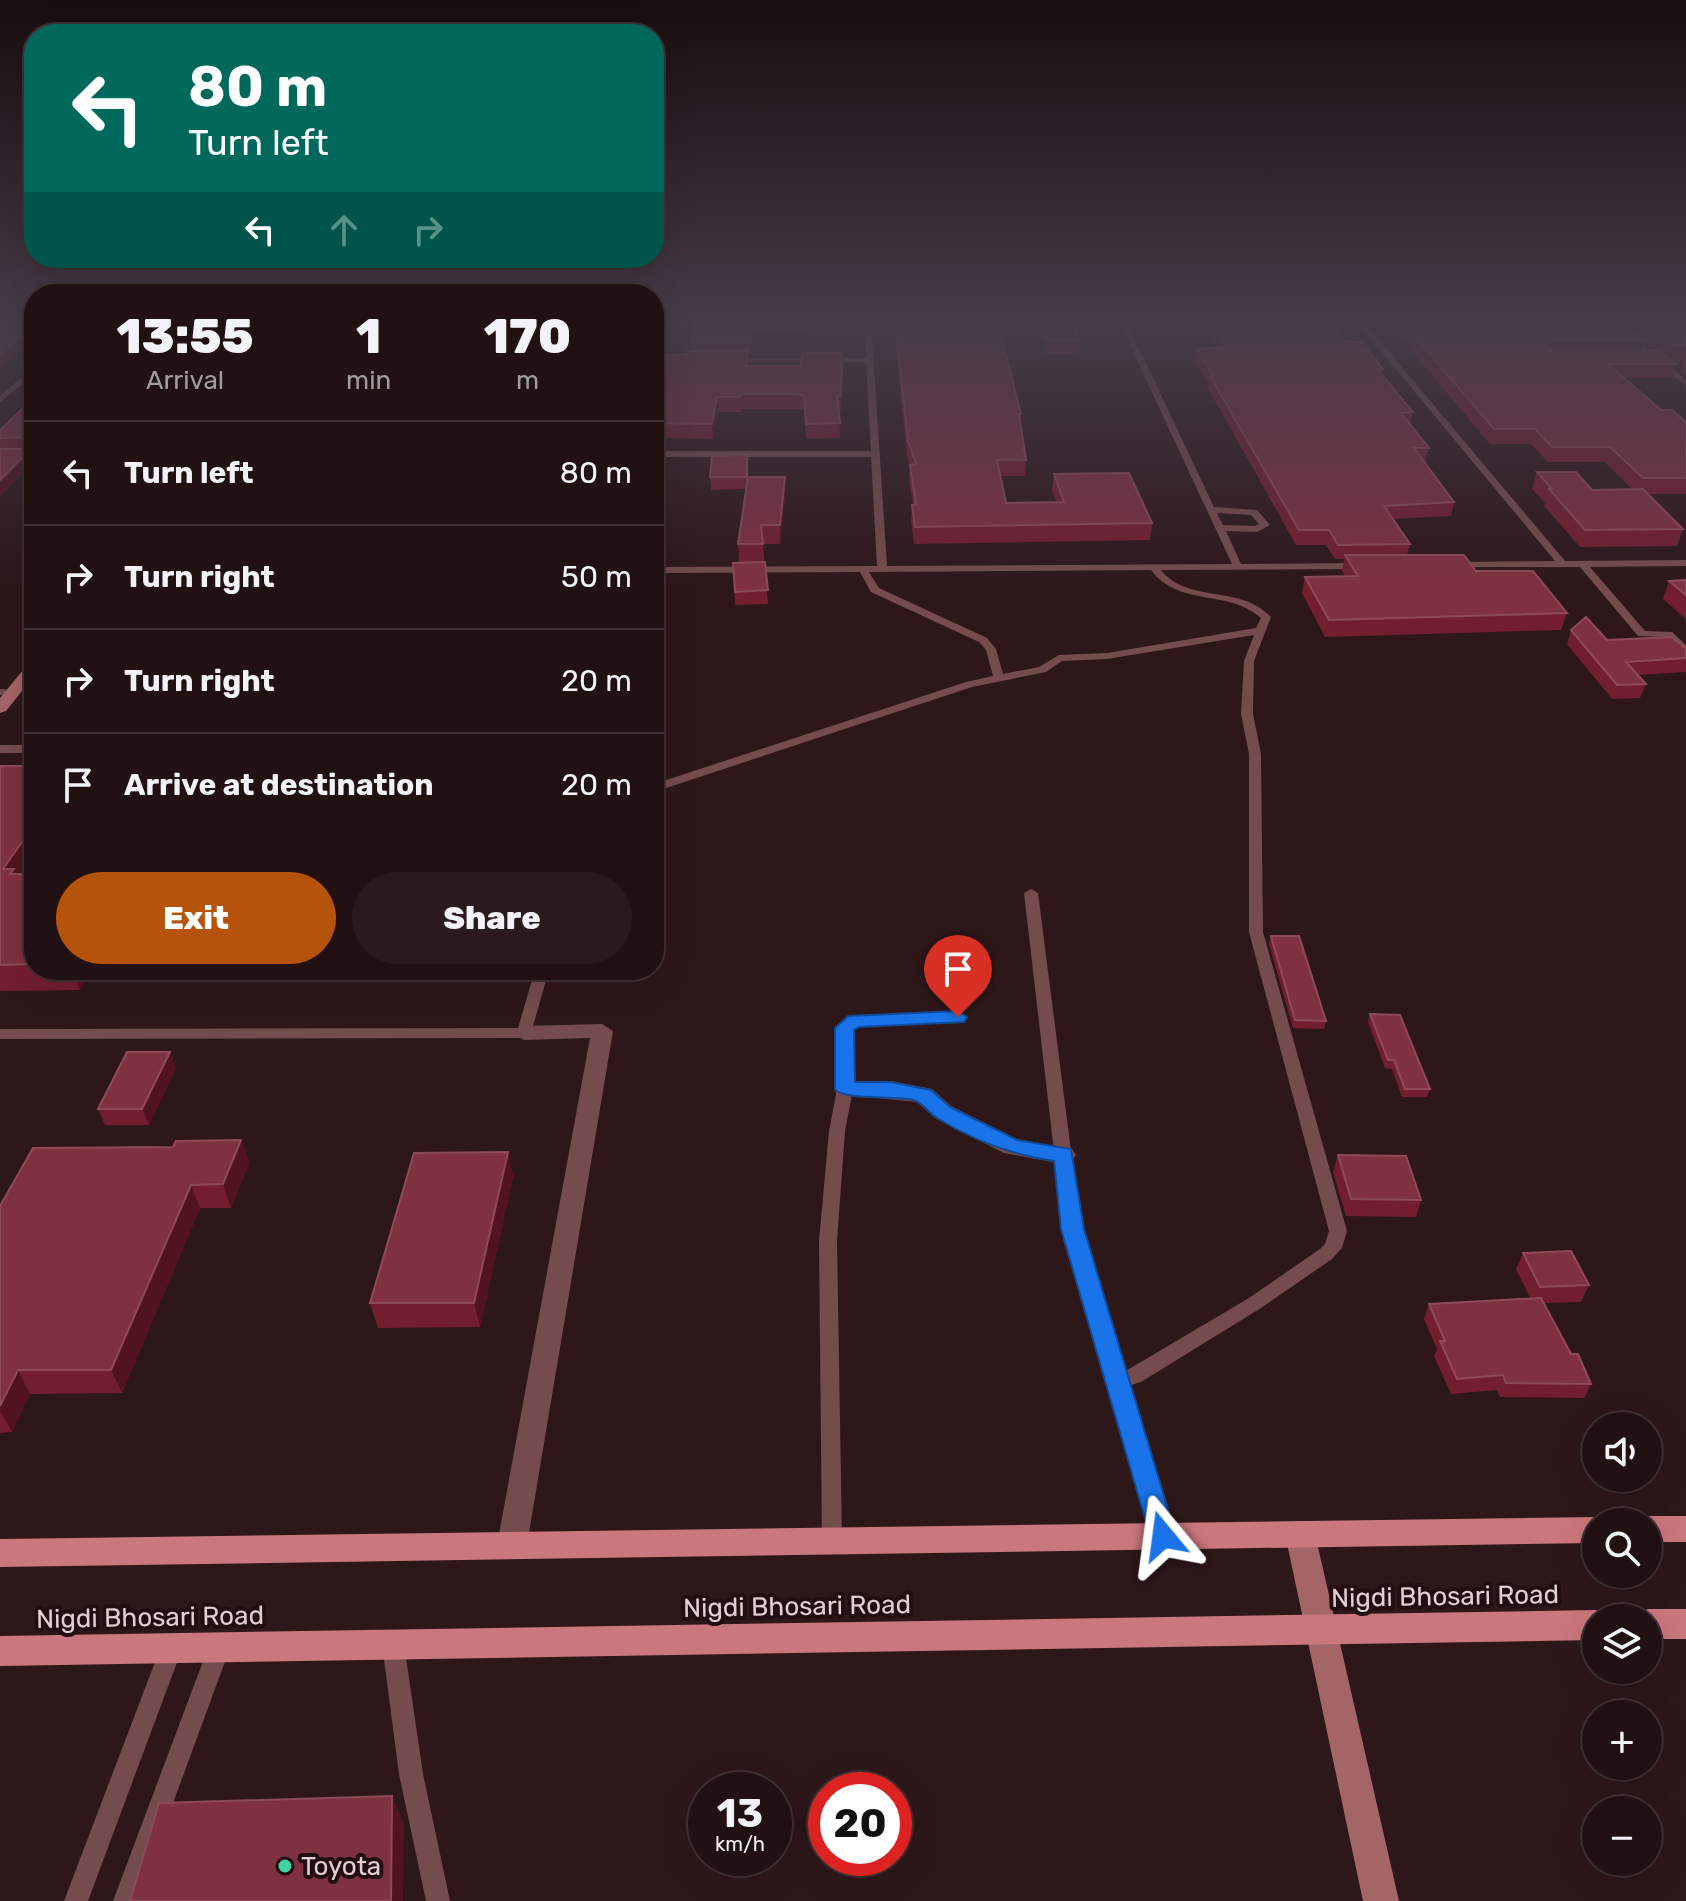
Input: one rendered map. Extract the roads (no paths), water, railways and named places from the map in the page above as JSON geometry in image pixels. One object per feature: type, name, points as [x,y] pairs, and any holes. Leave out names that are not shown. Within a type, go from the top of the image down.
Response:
[{"type":"main road","points":[[1662,1529],[1686,1529]]},
{"type":"main road","points":[[0,1553],[1582,1530]]},
{"type":"main road","points":[[1662,1624],[1686,1624]]},
{"type":"main road","name":"Nigdi Bhosari Road","points":[[0,1651],[1582,1625]]},
{"type":"street","points":[[0,708],[6,692],[24,675]]},
{"type":"street","points":[[512,1545],[602,1031],[524,1033]]},
{"type":"street","points":[[845,1089],[891,1089],[924,1095],[943,1112],[1012,1147],[1064,1155]]},
{"type":"street","points":[[1300,1534],[1381,1901]]},
{"type":"lane","points":[[873,410],[882,569]]},
{"type":"lane","points":[[1164,410],[1238,567]]},
{"type":"lane","points":[[1433,410],[1562,564]]},
{"type":"lane","points":[[664,454],[876,454]]},
{"type":"lane","points":[[1211,510],[1254,512],[1265,525],[1257,529],[1220,528]]},
{"type":"lane","points":[[1439,565],[1686,563]]},
{"type":"lane","points":[[1583,564],[1642,634],[1668,634],[1686,651]]},
{"type":"lane","points":[[664,570],[1377,566]]},
{"type":"lane","points":[[1118,1382],[1255,1303],[1326,1254],[1336,1242],[1338,1231],[1256,932],[1255,754],[1247,714],[1249,661],[1266,617],[1255,607],[1174,587],[1164,581],[1154,567]]},
{"type":"lane","points":[[863,569],[875,590],[983,640],[991,649],[999,679]]},
{"type":"lane","points":[[664,785],[970,684],[1042,670],[1066,657],[1107,656],[1260,631]]},
{"type":"lane","points":[[0,749],[24,749]]},
{"type":"lane","points":[[1031,893],[1072,1229],[1163,1536]]},
{"type":"lane","points":[[0,1034],[524,1033],[539,980]]},
{"type":"lane","points":[[832,1541],[828,1241],[837,1131],[845,1089],[844,1028],[854,1021],[958,1017]]},
{"type":"lane","points":[[393,1644],[411,1774],[438,1901]]},
{"type":"lane","points":[[125,1901],[219,1647]]},
{"type":"lane","points":[[76,1901],[171,1648]]},
{"type":"place","name":"Toyota","points":[[285,1866]]}]
